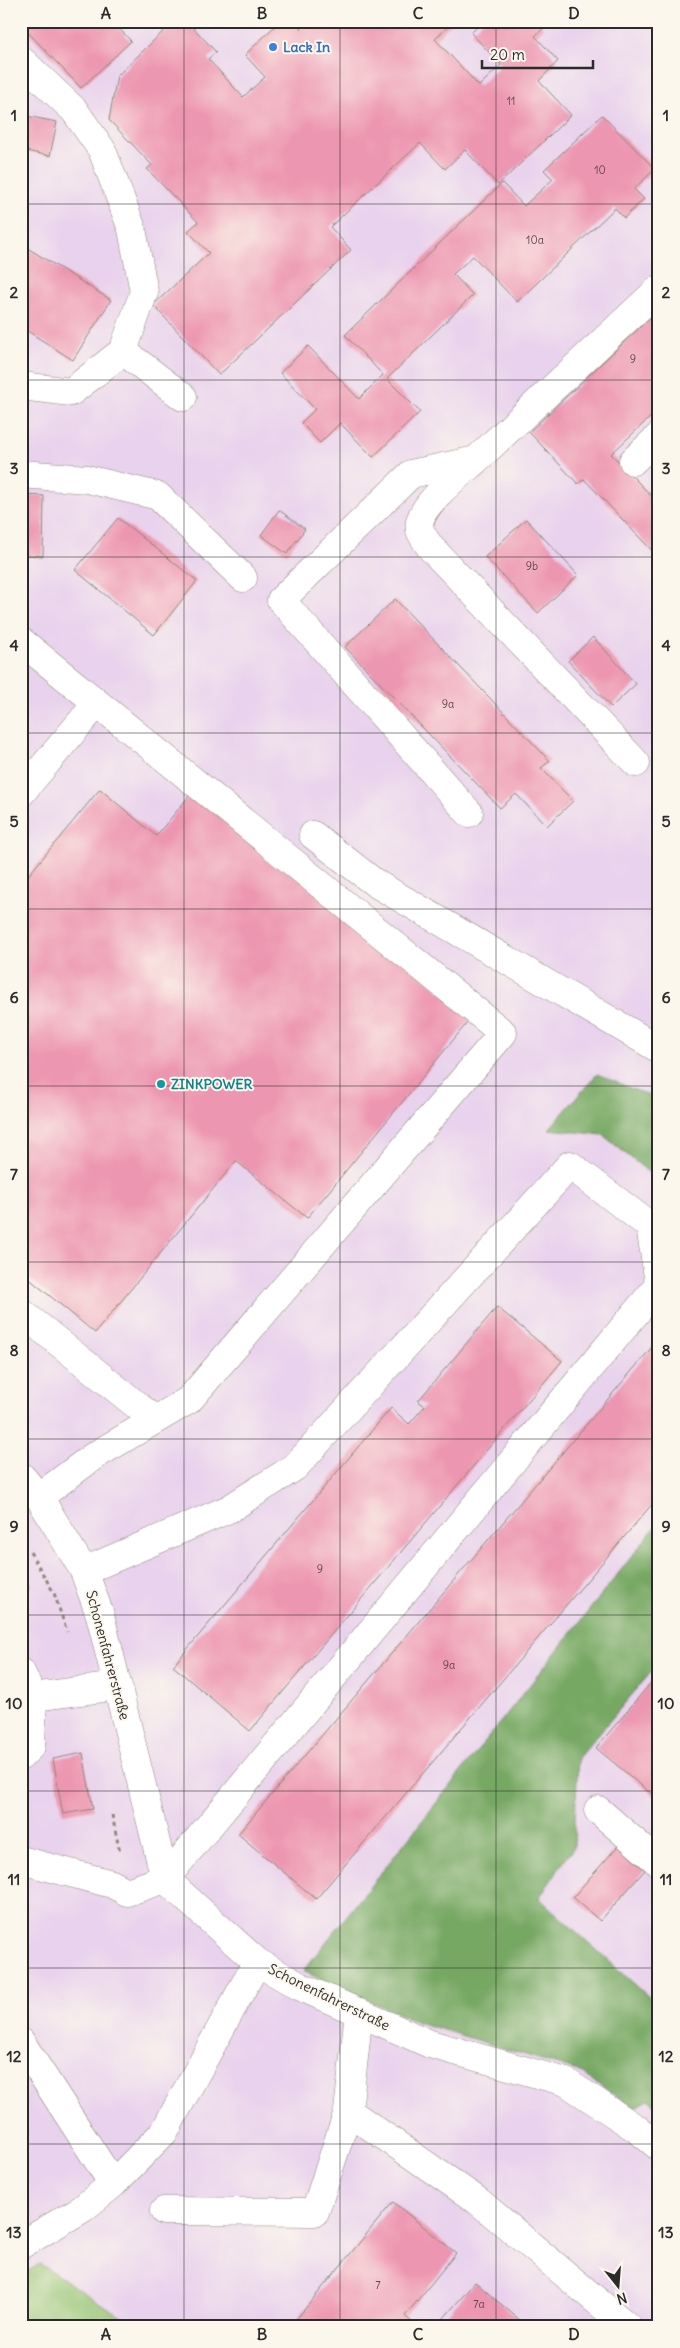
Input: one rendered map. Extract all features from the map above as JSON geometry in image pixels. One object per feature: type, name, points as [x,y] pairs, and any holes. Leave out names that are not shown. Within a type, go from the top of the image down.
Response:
[{"type":"street","points":[[21,60],[74,110],[102,150],[132,229],[144,292],[123,351],[71,392],[21,386]]},
{"type":"street","points":[[636,763],[430,547],[420,529],[421,514],[436,497],[659,289]]},
{"type":"street","points":[[123,351],[183,397]]},
{"type":"street","points":[[633,460],[659,436]]},
{"type":"street","points":[[469,813],[281,600],[411,474],[476,460]]},
{"type":"street","points":[[21,474],[87,479],[158,496],[243,578]]},
{"type":"street","points":[[21,641],[503,1034],[189,1400],[94,1456],[39,1497]]},
{"type":"street","points":[[21,793],[97,703]]},
{"type":"street","points":[[313,835],[375,882],[659,1049]]},
{"type":"street","points":[[21,1860],[112,1884],[127,1892],[165,1879],[659,1284],[650,1226],[570,1165],[295,1467],[229,1509],[84,1571]]},
{"type":"street","points":[[21,1312],[155,1420]]},
{"type":"street","name":"Schonenfahrerstraße","points":[[21,1476],[39,1497],[84,1571],[100,1616],[165,1879],[257,1962],[299,1986],[430,2044],[566,2082],[637,2129],[659,2147]]},
{"type":"street","points":[[21,1672],[33,1697],[31,1746],[21,1756]]},
{"type":"street","points":[[33,1697],[118,1686]]},
{"type":"street","points":[[598,1810],[659,1863]]},
{"type":"street","points":[[21,2245],[82,2209],[113,2184],[164,2132],[257,1962]]},
{"type":"street","points":[[164,2211],[314,2212],[348,2111],[359,2012]]},
{"type":"street","points":[[21,2042],[113,2184]]},
{"type":"street","points":[[348,2111],[478,2200],[628,2327]]},
{"type":"shaded area","points":[[21,21],[659,21],[659,2327],[116,2327],[21,2275]]},
{"type":"green space","points":[[597,1074],[659,1100],[659,1181],[603,1135],[549,1129]]},
{"type":"green space","points":[[659,1522],[659,1663],[578,1758],[574,1847],[539,1898],[659,2006],[659,2108],[649,2100],[634,2108],[578,2071],[417,2022],[303,1971]]},
{"type":"green space","points":[[40,2264],[137,2327],[21,2327],[21,2275]]},
{"type":"building","points":[[29,21],[112,21],[131,41],[81,88],[23,27]]},
{"type":"building","points":[[174,21],[187,21],[216,52],[208,59],[243,97],[265,77],[245,55],[280,21],[294,21],[302,29],[311,21],[454,21],[435,39],[479,86],[501,65],[471,33],[483,21],[537,21],[544,28],[535,36],[558,61],[539,81],[571,115],[498,185],[465,150],[445,169],[420,143],[330,227],[351,250],[219,375],[153,305],[209,253],[188,231],[198,222],[147,169],[152,165],[109,120],[117,76]]},
{"type":"building","points":[[21,115],[57,122],[50,156],[21,150]]},
{"type":"building","points":[[602,115],[655,169],[634,189],[644,199],[624,218],[615,208],[517,302],[473,256],[453,274],[473,295],[387,379],[420,412],[373,457],[340,423],[320,443],[301,423],[315,409],[280,373],[308,346],[359,399],[383,375],[345,335],[502,183],[524,206],[553,179],[544,170]]},
{"type":"building","points":[[21,244],[111,300],[73,360],[21,327]]},
{"type":"building","points":[[659,309],[659,409],[611,454],[659,504],[659,558],[584,479],[578,484],[529,432]]},
{"type":"building","points":[[21,495],[44,496],[43,556],[21,555]]},
{"type":"building","points":[[279,510],[305,529],[287,554],[261,535]]},
{"type":"building","points":[[118,518],[197,581],[154,635],[75,570]]},
{"type":"building","points":[[526,519],[578,575],[538,613],[485,557]]},
{"type":"building","points":[[395,599],[550,761],[541,768],[573,801],[547,826],[516,794],[500,808],[345,647]]},
{"type":"building","points":[[593,637],[636,684],[611,707],[568,661]]},
{"type":"building","name":"ZINKPOWER","points":[[100,789],[156,836],[195,789],[472,1017],[307,1218],[236,1161],[95,1333],[21,1272],[21,884]]},
{"type":"building","points":[[497,1307],[562,1361],[250,1731],[173,1666],[391,1408],[409,1424],[425,1406],[418,1401]]},
{"type":"building","points":[[659,1339],[659,1496],[316,1899],[238,1834]]},
{"type":"building","points":[[21,1576],[29,1588],[21,1592]]},
{"type":"building","points":[[659,1673],[659,1800],[596,1748]]},
{"type":"building","points":[[83,1753],[93,1809],[63,1814],[53,1759]]},
{"type":"building","points":[[618,1846],[645,1870],[600,1921],[573,1897]]},
{"type":"building","points":[[393,2202],[456,2253],[405,2316],[417,2327],[290,2327]]},
{"type":"building","points":[[475,2282],[528,2327],[436,2327]]},
{"type":"place","name":"Lack In","points":[[273,47]]},
{"type":"place","name":"ZINKPOWER","points":[[161,1084]]}]
